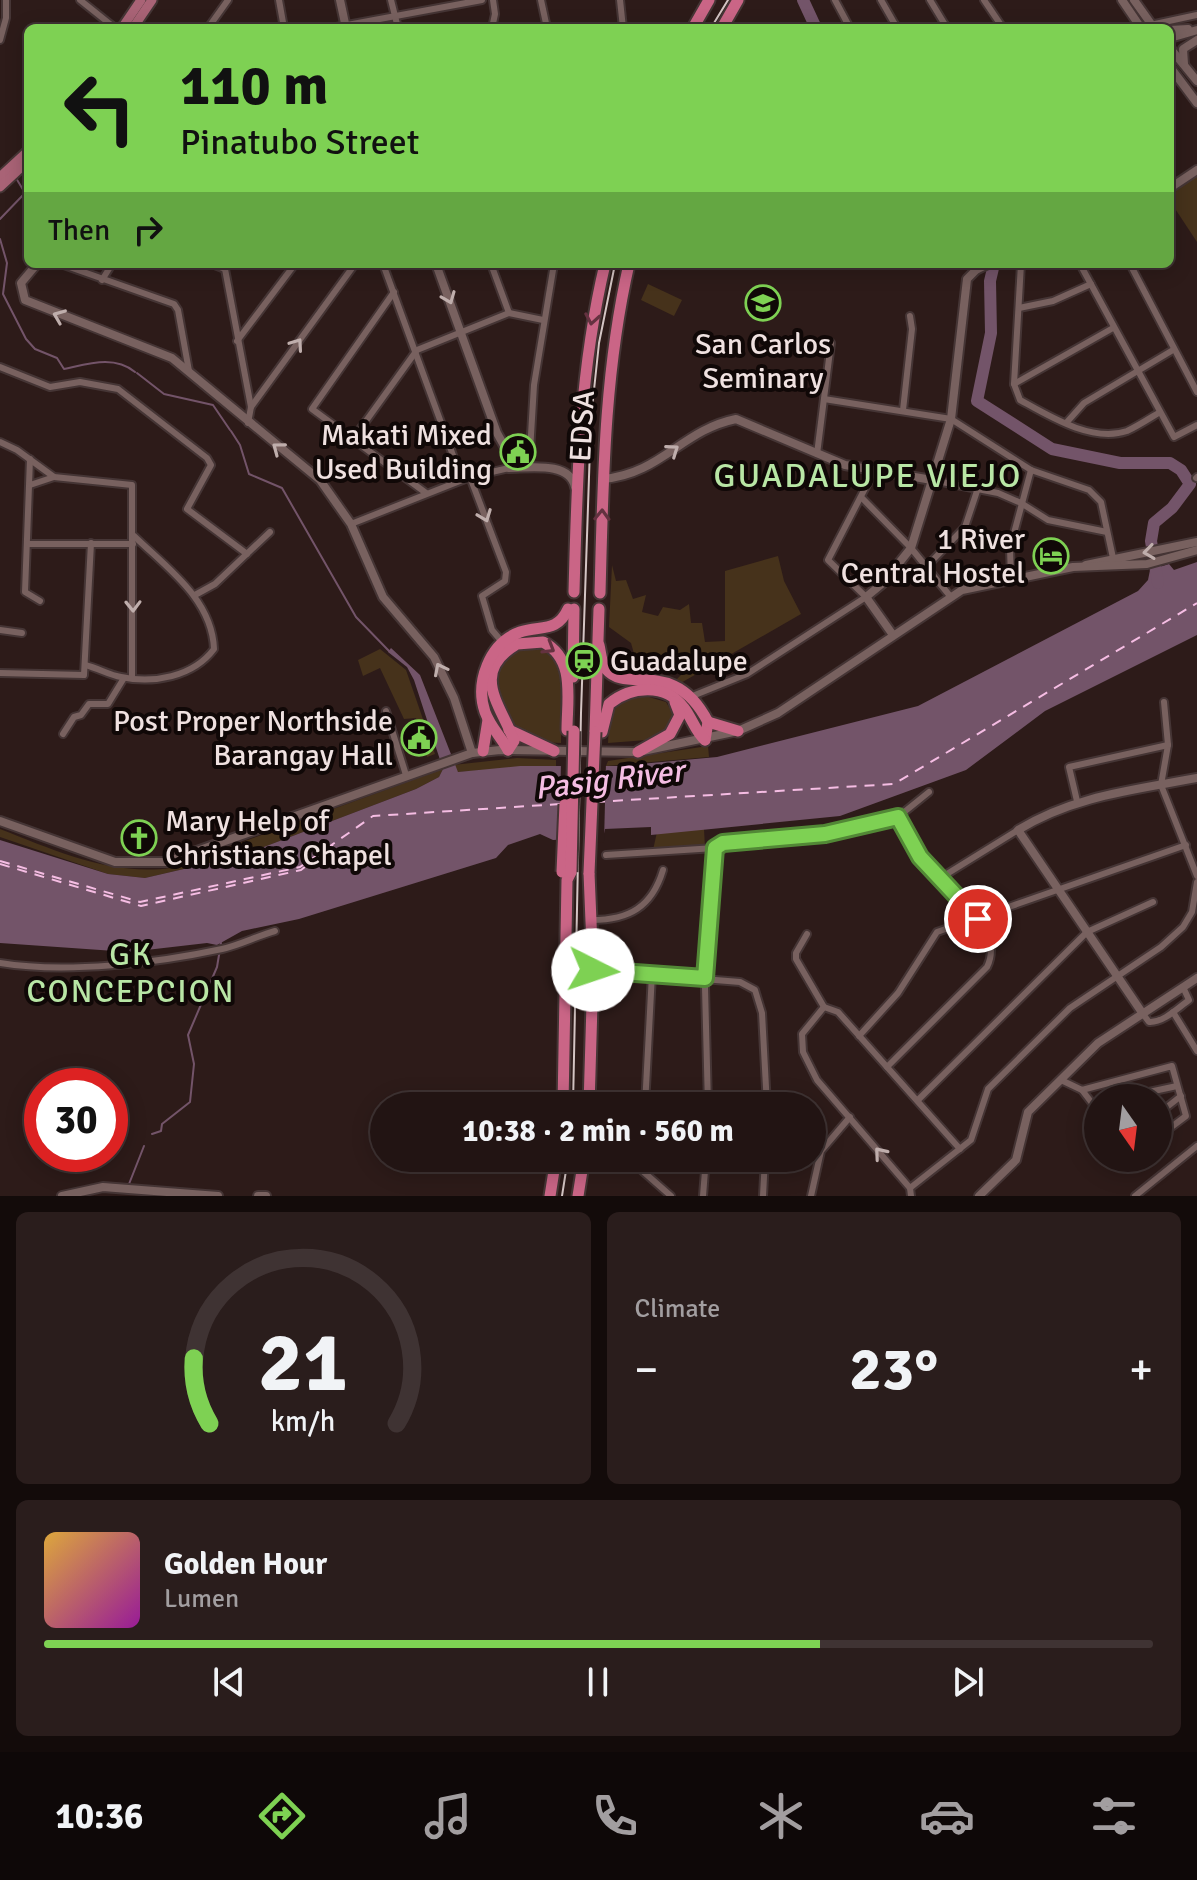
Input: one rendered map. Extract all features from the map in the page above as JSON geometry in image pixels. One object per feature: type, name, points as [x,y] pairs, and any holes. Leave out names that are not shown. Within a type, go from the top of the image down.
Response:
[{"type":"highway","points":[[695,24],[709,0]]},
{"type":"highway","points":[[724,24],[738,0]]},
{"type":"highway","name":"EDSA","points":[[574,592],[583,377],[604,268]]},
{"type":"highway","name":"EDSA","points":[[600,593],[604,420],[628,268]]},
{"type":"highway","points":[[563,1092],[569,731],[567,668],[562,657],[543,642],[529,641],[510,648],[493,674],[492,697],[514,741],[508,750],[488,720],[482,700],[483,679],[490,659],[503,643],[520,632],[556,626],[571,609],[573,697],[569,731]]},
{"type":"highway","points":[[589,1092],[592,905],[599,733],[599,609]]},
{"type":"highway","points":[[599,645],[604,667],[614,675],[661,680],[690,697],[708,722],[738,731]]},
{"type":"highway","points":[[599,733],[606,710],[617,698],[643,690],[666,693],[684,707],[705,740]]},
{"type":"highway","points":[[638,752],[666,738],[676,726],[680,712],[666,693]]},
{"type":"highway","points":[[478,752],[488,720]]},
{"type":"highway","points":[[705,740],[708,722]]},
{"type":"highway","points":[[509,730],[554,751]]},
{"type":"highway","points":[[550,1196],[554,1172]]},
{"type":"highway","points":[[578,1196],[582,1172]]},
{"type":"main road","points":[[125,24],[141,0]]},
{"type":"main road","points":[[136,24],[152,0]]},
{"type":"main road","points":[[2,180],[22,164]]},
{"type":"street","points":[[0,40],[6,18],[6,0]]},
{"type":"street","points":[[211,24],[228,0]]},
{"type":"street","points":[[279,0],[283,24]]},
{"type":"street","points":[[340,0],[344,24]]},
{"type":"street","points":[[391,0],[397,24]]},
{"type":"street","points":[[360,24],[443,4],[482,0]]},
{"type":"street","points":[[493,0],[493,24]]},
{"type":"street","points":[[541,0],[546,24]]},
{"type":"street","points":[[620,0],[623,24]]},
{"type":"street","points":[[835,0],[848,24]]},
{"type":"street","points":[[881,0],[895,24]]},
{"type":"street","points":[[930,0],[945,24]]},
{"type":"street","points":[[984,0],[1000,24]]},
{"type":"street","points":[[1122,0],[1138,24]]},
{"type":"street","points":[[1134,0],[1154,24]]},
{"type":"street","points":[[84,1],[110,24]]},
{"type":"street","points":[[1159,24],[1197,15]]},
{"type":"street","points":[[1174,30],[1197,29]]},
{"type":"street","points":[[1174,37],[1197,29]]},
{"type":"street","points":[[1174,46],[1197,39]]},
{"type":"street","points":[[1184,65],[1183,49],[1197,39]]},
{"type":"street","points":[[1174,52],[1197,81]]},
{"type":"street","points":[[1174,72],[1197,103]]},
{"type":"street","points":[[1174,185],[1197,170]]},
{"type":"street","points":[[34,268],[21,283],[25,300],[101,333],[166,355],[320,480],[351,524],[383,597],[434,657],[478,752]]},
{"type":"street","points":[[71,268],[177,307],[189,371]]},
{"type":"street","points":[[102,280],[110,268]]},
{"type":"street","points":[[237,342],[292,268]]},
{"type":"street","points":[[251,407],[352,268]]},
{"type":"street","points":[[385,268],[462,480]]},
{"type":"street","points":[[438,268],[497,433],[511,458],[509,468]]},
{"type":"street","points":[[492,268],[509,313]]},
{"type":"street","points":[[529,468],[543,320],[553,268]]},
{"type":"street","points":[[690,697],[747,674],[866,597],[883,583],[911,548],[951,419],[967,279],[980,268]]},
{"type":"street","points":[[1021,268],[1014,384],[1020,400],[1067,422],[1101,433],[1125,432],[1160,412]]},
{"type":"street","points":[[1082,268],[1174,437],[1197,425]]},
{"type":"street","points":[[1132,268],[1197,392]]},
{"type":"street","points":[[225,269],[251,407],[248,423]]},
{"type":"street","points":[[1019,308],[1053,301],[1091,284]]},
{"type":"street","points":[[394,292],[312,409],[426,493]]},
{"type":"street","points":[[353,439],[417,350],[509,313],[543,320]]},
{"type":"street","points":[[903,410],[912,329],[910,316]]},
{"type":"street","points":[[1014,384],[1113,328]]},
{"type":"street","points":[[817,454],[831,343]]},
{"type":"street","points":[[1067,422],[1084,403],[1173,350]]},
{"type":"street","points":[[0,367],[50,387],[80,382],[118,389],[207,458],[211,465],[207,476],[187,509],[247,554]]},
{"type":"street","points":[[824,399],[951,419],[1031,470],[1089,490],[1101,502],[1107,532],[1118,557]]},
{"type":"street","points":[[603,479],[633,475],[701,431],[736,419],[817,454],[874,471],[978,488],[1021,503],[1048,520],[1107,532]]},
{"type":"street","points":[[0,442],[54,477]]},
{"type":"street","points":[[504,444],[530,443]]},
{"type":"street","points":[[30,459],[25,593],[40,601]]},
{"type":"street","points":[[351,524],[470,477],[509,468],[564,470],[573,478],[576,492]]},
{"type":"street","points":[[1011,579],[1010,548],[1031,470]]},
{"type":"street","points":[[874,471],[828,563],[866,597],[893,635]]},
{"type":"street","points":[[30,485],[54,477],[132,485],[128,677],[108,704],[89,704],[81,715],[75,716],[63,734]]},
{"type":"street","points":[[470,477],[506,572],[505,581],[482,596],[492,630],[503,643]]},
{"type":"street","points":[[927,566],[965,527],[978,488]]},
{"type":"street","points":[[862,498],[911,548],[950,596]]},
{"type":"street","points":[[195,595],[215,584],[270,532]]},
{"type":"street","points":[[85,665],[128,677],[159,678],[189,672],[212,653],[214,646],[208,623],[195,595],[133,535]]},
{"type":"street","points":[[0,821],[115,862],[166,862],[222,845],[406,775],[478,752],[638,752],[705,740],[738,731],[778,713],[950,596],[1011,579],[1197,542]]},
{"type":"street","points":[[0,673],[82,677],[91,543]]},
{"type":"street","points":[[28,544],[133,544]]},
{"type":"street","points":[[1082,567],[1122,567],[1184,556],[1197,550]]},
{"type":"street","points":[[0,630],[22,633]]},
{"type":"street","points":[[1164,702],[1168,745],[1161,785],[1197,876]]},
{"type":"street","points":[[386,711],[406,775]]},
{"type":"street","points":[[1077,801],[1069,767],[1168,745]]},
{"type":"street","points":[[942,877],[1046,813],[1077,801],[1197,778]]},
{"type":"street","points":[[606,855],[715,848],[723,843],[825,834],[898,817],[929,792]]},
{"type":"street","points":[[887,1067],[987,967],[992,958],[991,940],[978,919],[942,877],[920,857],[898,817]]},
{"type":"street","points":[[1018,830],[1149,1022],[1155,1022],[1189,1000],[1183,987]]},
{"type":"street","points":[[859,1036],[898,993],[935,934],[1186,845]]},
{"type":"street","points":[[708,1092],[705,978],[715,848]]},
{"type":"street","points":[[592,920],[630,915],[655,889],[663,870]]},
{"type":"street","points":[[824,1007],[802,1034],[803,1052],[817,1080],[910,1192],[976,1134],[988,1089],[1070,1008],[1183,927],[1192,912],[1197,882]]},
{"type":"street","points":[[918,1100],[1087,932],[1153,902]]},
{"type":"street","points":[[0,963],[72,966],[222,949],[275,931]]},
{"type":"street","points":[[807,934],[796,953],[796,959],[824,1007],[838,1012],[960,1149]]},
{"type":"street","points":[[593,970],[740,982],[755,990],[762,1013],[766,1092]]},
{"type":"street","points":[[646,1092],[652,974]]},
{"type":"street","points":[[979,1196],[1013,1165],[1028,1112],[1098,1043],[1197,978]]},
{"type":"street","points":[[1173,1012],[1197,1051]]},
{"type":"street","points":[[1061,1080],[1082,1090],[1172,1066],[1186,1116],[1172,1126]]},
{"type":"street","points":[[1172,1087],[1177,1086]]},
{"type":"street","points":[[1172,1103],[1181,1096]]},
{"type":"street","points":[[811,1196],[821,1151],[850,1117]]},
{"type":"street","points":[[1135,1196],[1197,1146]]},
{"type":"street","points":[[644,1172],[671,1196]]},
{"type":"street","points":[[703,1196],[705,1172]]},
{"type":"street","points":[[763,1196],[764,1172]]},
{"type":"street","points":[[62,1196],[103,1187],[218,1196]]},
{"type":"street","points":[[258,1196],[266,1196]]},
{"type":"shaded area","points":[[1197,175],[1197,242],[1174,207],[1174,191]]},
{"type":"shaded area","points":[[648,284],[682,300],[674,316],[641,300]]},
{"type":"shaded area","points":[[778,556],[784,581],[801,614],[679,684],[676,680],[684,672],[687,658],[635,657],[631,643],[609,627],[612,565],[616,581],[626,580],[633,599],[646,595],[642,612],[658,616],[663,607],[680,610],[689,604],[691,623],[702,623],[705,642],[725,641],[725,571]]},
{"type":"shaded area","points":[[532,645],[554,660],[559,672],[563,700],[561,743],[535,739],[518,728],[505,711],[494,688],[506,660],[516,651]]},
{"type":"shaded area","points":[[380,649],[406,670],[435,754],[427,757],[416,718],[404,719],[380,668],[363,676],[358,660]]},
{"type":"shaded area","points":[[642,695],[666,702],[675,717],[672,727],[647,740],[608,743],[609,723],[617,705]]},
{"type":"shaded area","points":[[708,746],[709,757],[606,766],[608,761]]},
{"type":"shaded area","points":[[517,758],[556,760],[556,766],[458,772],[453,765]]},
{"type":"shaded area","points":[[443,769],[439,777],[416,789],[240,856],[145,878],[108,874],[0,837],[0,829],[105,865],[149,870],[171,868]]},
{"type":"shaded area","points":[[704,829],[705,848],[653,850],[657,832]]},
{"type":"water","name":"Pasig River","points":[[1197,562],[1197,635],[1045,711],[966,770],[840,816],[651,835],[651,827],[605,829],[603,838],[553,840],[540,834],[508,845],[496,858],[299,919],[242,931],[217,945],[207,943],[129,952],[0,943],[0,840],[108,874],[145,878],[240,856],[416,789],[439,777],[443,769],[414,680],[407,667],[388,652],[391,648],[420,675],[458,772],[520,766],[618,766],[717,757],[918,706],[1138,591],[1148,580],[1150,570],[1169,564],[1174,570]]},
{"type":"pier","points":[[561,762],[606,762],[604,842],[559,844]]},
{"type":"waterway","points":[[803,0],[814,24]]},
{"type":"waterway","points":[[16,178],[24,191]]},
{"type":"waterway","points":[[0,219],[24,194]]},
{"type":"waterway","points":[[0,239],[7,263],[3,294],[26,339],[35,349],[57,358],[64,369],[110,362],[135,372]]},
{"type":"waterway","points":[[993,268],[990,281],[991,333],[977,401],[1052,449],[1120,463],[1170,463],[1181,470],[1190,484],[1172,508],[1154,523],[1151,541],[1158,583]]},
{"type":"waterway","points":[[137,373],[164,394],[213,405],[230,430]]},
{"type":"waterway","points":[[231,431],[240,445],[249,474],[282,488],[356,617],[389,651]]},
{"type":"waterway","points":[[152,1134],[161,1131],[162,1124],[190,1102],[194,1064],[188,1035],[217,967],[221,943]]},
{"type":"waterway","points":[[129,1184],[144,1146]]},
{"type":"ferry route","points":[[595,802],[894,784],[1197,603]]},
{"type":"ferry route","points":[[0,861],[140,902],[300,867],[373,816],[561,804]]},
{"type":"ferry route","points":[[0,864],[141,906],[301,870],[333,845]]},
{"type":"tram line","points":[[713,24],[728,0]]},
{"type":"tram line","points":[[573,1092],[591,418],[599,343],[614,268]]},
{"type":"tram line","points":[[562,1196],[566,1172]]},
{"type":"place","name":"San Carlos Seminary","points":[[763,303]]},
{"type":"place","name":"Makati Mixed Used Building","points":[[518,452]]},
{"type":"place","name":"1 River Central Hostel","points":[[1051,556]]},
{"type":"place","name":"Guadalupe","points":[[584,661]]},
{"type":"place","name":"Post Proper Northside Barangay Hall","points":[[419,738]]},
{"type":"place","name":"Mary Help of Christians Chapel","points":[[139,838]]},
{"type":"district","name":"GUADALUPE VIEJO","points":[[868,475]]},
{"type":"district","name":"GK CONCEPCION","points":[[131,972]]},
{"type":"route","points":[[593,970],[705,978],[715,848],[723,843],[825,834],[898,817],[920,857],[942,877],[978,919]]}]
